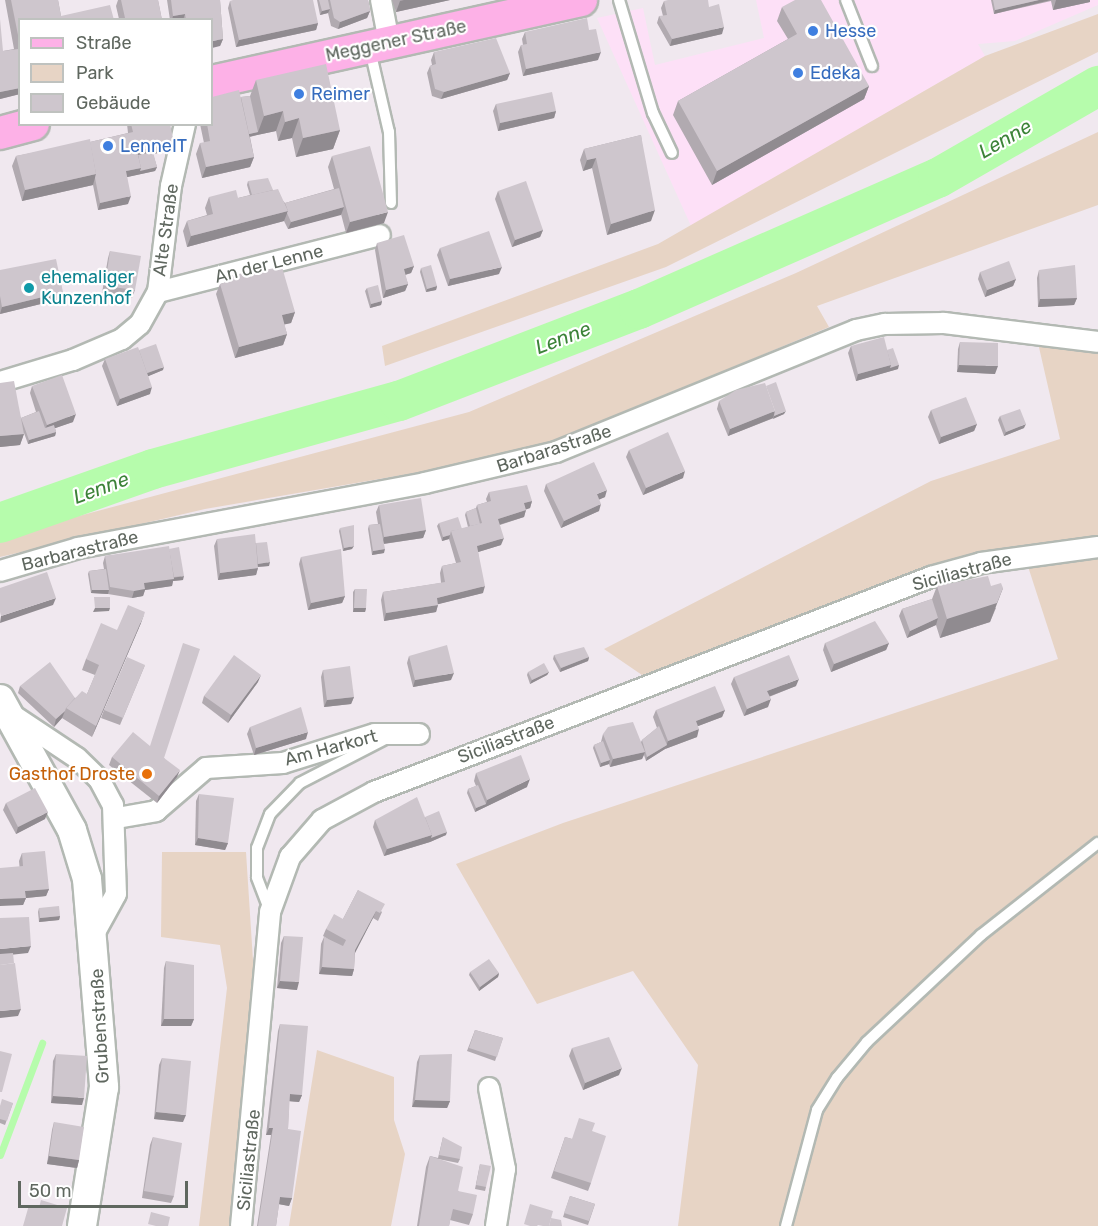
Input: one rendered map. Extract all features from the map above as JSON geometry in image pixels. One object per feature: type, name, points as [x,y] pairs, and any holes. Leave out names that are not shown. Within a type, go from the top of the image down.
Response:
[{"type":"main road","name":"Meggener Straße","points":[[213,82],[581,0]]},
{"type":"main road","points":[[0,133],[26,126]]},
{"type":"main road","name":"Grubenstraße","points":[[4,705],[72,830],[95,932],[104,1087],[82,1226]]},
{"type":"street","points":[[379,44],[381,0]]},
{"type":"street","name":"Alte Straße","points":[[0,382],[122,339],[140,324],[158,292],[171,186],[185,126]]},
{"type":"street","name":"An der Lenne","points":[[158,292],[380,235]]},
{"type":"street","name":"Barbarastraße","points":[[0,571],[78,548],[426,483],[556,453],[855,330],[885,324],[944,323],[1098,342]]},
{"type":"street","name":"Siciliastraße","points":[[242,1226],[270,912],[279,879],[306,835],[340,808],[374,792],[931,577],[981,562],[1098,547]]},
{"type":"street","name":"Grubenstraße","points":[[4,705],[84,765],[107,791],[117,818],[117,894],[95,932]]},
{"type":"street","name":"Am Harkort","points":[[117,818],[156,811],[206,768],[283,763],[398,732],[420,734]]},
{"type":"street","points":[[489,1088],[505,1169],[496,1226]]},
{"type":"lane","points":[[619,0],[653,113],[672,153]]},
{"type":"lane","points":[[846,0],[872,66]]},
{"type":"lane","points":[[379,44],[389,132],[392,202]]},
{"type":"lane","points":[[270,912],[257,877],[257,848],[270,814],[300,783],[398,732]]},
{"type":"lane","points":[[786,1226],[817,1110],[845,1069],[981,934],[1098,843]]},
{"type":"shaded area","points":[[756,0],[1098,0],[1098,5],[1015,41],[978,44],[985,56],[691,226],[597,18],[643,8],[655,65],[764,38]]},
{"type":"green space","points":[[1098,14],[1098,52],[666,267],[385,366],[382,346],[658,244],[985,56]]},
{"type":"green space","points":[[1098,132],[1098,205],[817,306],[829,327],[559,440],[432,470],[205,509],[0,557],[0,537],[469,412],[796,273]]},
{"type":"green space","points":[[1038,343],[1098,349],[1098,1226],[678,1226],[698,1065],[633,971],[537,1004],[456,864],[563,823],[1058,659],[1022,548],[642,675],[604,649],[931,481],[1060,439]]},
{"type":"green space","points":[[162,852],[246,852],[254,976],[230,1226],[199,1226],[227,988],[220,945],[161,937]]},
{"type":"green space","points":[[317,1050],[394,1077],[394,1120],[405,1154],[391,1226],[289,1226]]},
{"type":"building","points":[[11,0],[58,0],[61,16],[110,5],[113,18],[18,18],[18,35]]},
{"type":"building","points":[[121,0],[158,0],[162,18],[125,18]]},
{"type":"building","points":[[171,0],[220,0],[223,39],[213,41],[213,18],[186,18],[185,14],[173,16]]},
{"type":"building","points":[[313,0],[318,23],[239,40],[230,1]]},
{"type":"building","points":[[319,0],[328,0],[330,9],[322,11]]},
{"type":"building","points":[[330,0],[368,0],[370,11],[340,22],[334,18]]},
{"type":"building","points":[[708,0],[709,7],[719,4],[724,27],[672,39],[659,16],[667,15],[664,1]]},
{"type":"building","name":"Edeka","points":[[795,0],[821,0],[869,86],[717,171],[678,101],[797,34],[782,7]]},
{"type":"building","points":[[993,0],[1039,0],[995,10]]},
{"type":"building","points":[[587,18],[589,30],[596,29],[601,52],[526,69],[521,45],[527,44],[525,32]]},
{"type":"building","points":[[0,19],[3,51],[18,49],[18,88],[0,92]]},
{"type":"building","points":[[496,38],[510,73],[444,92],[435,89],[430,66],[436,64],[434,52]]},
{"type":"building","points":[[326,64],[340,130],[303,138],[299,118],[285,122],[283,111],[264,116],[256,80]]},
{"type":"building","points":[[239,90],[254,157],[206,167],[200,143],[210,141],[207,126],[213,126],[213,97]]},
{"type":"building","points":[[552,92],[556,111],[500,123],[496,104]]},
{"type":"building","points":[[250,96],[258,132],[249,134],[241,97]]},
{"type":"building","points":[[132,126],[170,126],[174,143],[137,151],[141,168],[126,171],[131,196],[100,203],[90,142],[133,132]]},
{"type":"building","points":[[641,135],[655,210],[611,224],[596,158],[587,160],[584,149]]},
{"type":"building","points":[[90,139],[96,174],[25,190],[16,156]]},
{"type":"building","points":[[370,146],[388,212],[350,222],[332,156]]},
{"type":"building","points":[[153,152],[157,167],[140,171],[138,155]]},
{"type":"building","points":[[268,178],[273,190],[252,195],[248,181]]},
{"type":"building","points":[[526,181],[543,230],[515,240],[498,191]]},
{"type":"building","points":[[339,188],[344,207],[291,222],[285,203]]},
{"type":"building","points":[[278,189],[288,211],[191,236],[187,221],[213,214],[209,197],[236,190],[238,198]]},
{"type":"building","points":[[489,231],[502,267],[450,279],[440,248]]},
{"type":"building","points":[[404,235],[414,266],[404,269],[408,284],[386,290],[377,243]]},
{"type":"building","points":[[110,251],[141,256],[135,290],[105,286]]},
{"type":"building","name":"ehemaliger Kunzenhof","points":[[56,259],[63,292],[2,307],[0,270]]},
{"type":"building","points":[[1009,261],[1016,279],[987,290],[980,272]]},
{"type":"building","points":[[431,265],[437,286],[427,289],[421,268]]},
{"type":"building","points":[[1075,265],[1077,298],[1040,299],[1039,270]]},
{"type":"building","points":[[282,267],[295,312],[282,315],[287,334],[239,347],[220,284],[233,280],[232,275]]},
{"type":"building","points":[[378,285],[382,301],[371,304],[367,288]]},
{"type":"building","points":[[884,337],[891,365],[858,374],[851,346]]},
{"type":"building","points":[[960,342],[998,343],[998,366],[959,365]]},
{"type":"building","points":[[156,344],[164,367],[147,373],[139,350]]},
{"type":"building","points":[[138,347],[152,387],[120,399],[105,359]]},
{"type":"building","points":[[893,348],[899,365],[890,368],[887,350]]},
{"type":"building","points":[[62,375],[76,414],[47,425],[32,386]]},
{"type":"building","points":[[14,381],[24,434],[0,436],[0,383]]},
{"type":"building","points":[[776,382],[786,411],[774,416],[775,411],[766,386]]},
{"type":"building","points":[[765,383],[775,411],[730,429],[719,401],[736,390]]},
{"type":"building","points":[[966,397],[977,424],[941,437],[931,410]]},
{"type":"building","points":[[1020,409],[1026,424],[1006,432],[1000,416]]},
{"type":"building","points":[[39,411],[45,428],[54,425],[56,432],[29,440],[21,418]]},
{"type":"building","points":[[668,432],[685,471],[646,488],[629,450]]},
{"type":"building","points":[[594,462],[607,490],[597,494],[601,504],[564,521],[546,484]]},
{"type":"building","points":[[527,485],[532,501],[524,503],[526,510],[498,519],[504,538],[477,546],[485,586],[437,598],[438,605],[386,613],[383,592],[445,582],[442,566],[461,562],[451,531],[482,523],[477,505],[491,501],[489,492]]},
{"type":"building","points":[[421,498],[426,530],[384,537],[379,505]]},
{"type":"building","points":[[476,508],[480,524],[470,526],[466,512]]},
{"type":"building","points":[[458,517],[462,529],[451,531],[450,535],[443,537],[439,523]]},
{"type":"building","points":[[380,524],[385,549],[373,551],[369,525]]},
{"type":"building","points":[[354,525],[354,546],[344,548],[340,528]]},
{"type":"building","points":[[255,534],[258,568],[220,573],[217,539]]},
{"type":"building","points":[[267,542],[270,562],[258,564],[256,543]]},
{"type":"building","points":[[169,546],[174,579],[144,583],[145,589],[134,591],[110,587],[105,556]]},
{"type":"building","points":[[179,547],[184,576],[174,577],[169,549]]},
{"type":"building","points":[[341,549],[345,596],[311,603],[301,557]]},
{"type":"building","points":[[106,569],[109,590],[92,590],[89,571]]},
{"type":"building","points":[[47,572],[56,598],[1,616],[0,588]]},
{"type":"building","points":[[988,576],[991,586],[1001,583],[1003,588],[997,603],[947,619],[937,586]]},
{"type":"building","points":[[355,589],[367,589],[366,608],[354,608]]},
{"type":"building","points":[[94,597],[110,597],[110,608],[95,608]]},
{"type":"building","points":[[932,599],[938,618],[910,631],[902,609]]},
{"type":"building","points":[[128,605],[145,612],[96,726],[66,708],[82,691],[87,694],[99,665],[86,659],[101,623],[117,630]]},
{"type":"building","points":[[875,621],[889,643],[834,664],[825,643]]},
{"type":"building","points":[[183,643],[200,649],[164,758],[180,770],[159,796],[112,757],[133,732],[150,746]]},
{"type":"building","points":[[447,645],[454,673],[415,680],[409,656]]},
{"type":"building","points":[[584,647],[589,657],[561,668],[554,655]]},
{"type":"building","points":[[234,655],[261,675],[231,715],[204,696]]},
{"type":"building","points":[[789,655],[799,679],[767,691],[771,699],[747,709],[734,677]]},
{"type":"building","points":[[127,657],[145,665],[123,718],[104,710]]},
{"type":"building","points":[[50,662],[75,698],[56,719],[20,686]]},
{"type":"building","points":[[544,663],[549,672],[532,680],[528,672]]},
{"type":"building","points":[[350,666],[354,697],[327,700],[323,670]]},
{"type":"building","points":[[715,686],[725,710],[696,721],[699,729],[668,741],[656,710]]},
{"type":"building","points":[[301,707],[308,732],[256,748],[250,727]]},
{"type":"building","points":[[633,722],[645,752],[613,759],[603,734],[608,727]]},
{"type":"building","points":[[659,726],[667,745],[647,757],[642,740]]},
{"type":"building","points":[[603,741],[610,760],[601,763],[594,745]]},
{"type":"building","points":[[521,755],[530,779],[487,800],[476,773]]},
{"type":"building","points":[[478,785],[486,804],[476,808],[468,789]]},
{"type":"building","points":[[35,788],[48,812],[18,827],[6,803]]},
{"type":"building","points":[[199,794],[234,798],[228,843],[198,838]]},
{"type":"building","points":[[417,797],[432,835],[387,849],[375,820]]},
{"type":"building","points":[[439,811],[447,832],[431,838],[425,817]]},
{"type":"building","points":[[45,851],[49,889],[25,891],[26,898],[0,899],[0,868],[23,866],[22,853]]},
{"type":"building","points":[[358,890],[385,904],[380,913],[376,911],[355,950],[354,969],[322,967],[324,937],[343,946],[346,940],[326,929],[334,914],[343,919]]},
{"type":"building","points":[[59,906],[60,916],[40,918],[39,908]]},
{"type":"building","points":[[29,917],[31,946],[0,949],[0,918]]},
{"type":"building","points":[[284,936],[303,937],[299,982],[280,981]]},
{"type":"building","points":[[13,953],[14,963],[0,965],[0,954]]},
{"type":"building","points":[[489,959],[499,973],[480,987],[470,972]]},
{"type":"building","points":[[166,961],[194,965],[194,1019],[164,1019]]},
{"type":"building","points":[[15,963],[21,1009],[0,1011],[0,965]]},
{"type":"building","points":[[280,1024],[308,1026],[302,1095],[290,1094],[288,1129],[301,1131],[292,1198],[280,1197],[276,1226],[258,1226],[273,1128],[269,1128]]},
{"type":"building","points":[[475,1030],[503,1038],[497,1057],[469,1048]]},
{"type":"building","points":[[609,1037],[622,1068],[585,1083],[572,1048]]},
{"type":"building","points":[[0,1051],[12,1054],[2,1092],[0,1092]]},
{"type":"building","points":[[56,1054],[87,1056],[84,1098],[53,1096]]},
{"type":"building","points":[[452,1054],[450,1101],[415,1100],[420,1055]]},
{"type":"building","points":[[162,1058],[191,1061],[186,1115],[156,1112]]},
{"type":"building","points":[[2,1099],[13,1103],[7,1121],[0,1119]]},
{"type":"building","points":[[579,1118],[595,1123],[592,1131],[606,1136],[591,1183],[554,1171],[565,1137],[572,1139]]},
{"type":"building","points":[[54,1122],[84,1127],[79,1160],[49,1156]]},
{"type":"building","points":[[153,1137],[182,1143],[174,1196],[144,1191]]},
{"type":"building","points":[[443,1137],[462,1147],[460,1159],[439,1155]]},
{"type":"building","points":[[430,1156],[463,1167],[458,1191],[477,1195],[473,1214],[453,1209],[449,1226],[419,1226]]},
{"type":"building","points":[[480,1164],[491,1166],[486,1187],[476,1185]]},
{"type":"building","points":[[570,1196],[595,1204],[589,1221],[564,1213]]},
{"type":"building","points":[[41,1200],[67,1208],[62,1226],[23,1226],[29,1205],[39,1208]]},
{"type":"building","points":[[530,1204],[553,1211],[549,1226],[524,1224]]},
{"type":"building","points":[[151,1212],[170,1217],[168,1226],[148,1224]]},
{"type":"building","points":[[551,1218],[561,1220],[562,1226],[549,1226]]},
{"type":"waterway","name":"Lenne","points":[[0,523],[153,469],[399,401],[639,309],[938,178],[1098,86]]},
{"type":"waterway","points":[[0,1155],[42,1043]]},
{"type":"place","name":"Hesse","points":[[813,31]]},
{"type":"place","name":"Edeka","points":[[798,73]]},
{"type":"place","name":"Reimer","points":[[299,94]]},
{"type":"place","name":"LenneIT","points":[[108,146]]},
{"type":"place","name":"ehemaliger Kunzenhof","points":[[29,288]]},
{"type":"place","name":"Gasthof Droste","points":[[147,774]]}]
